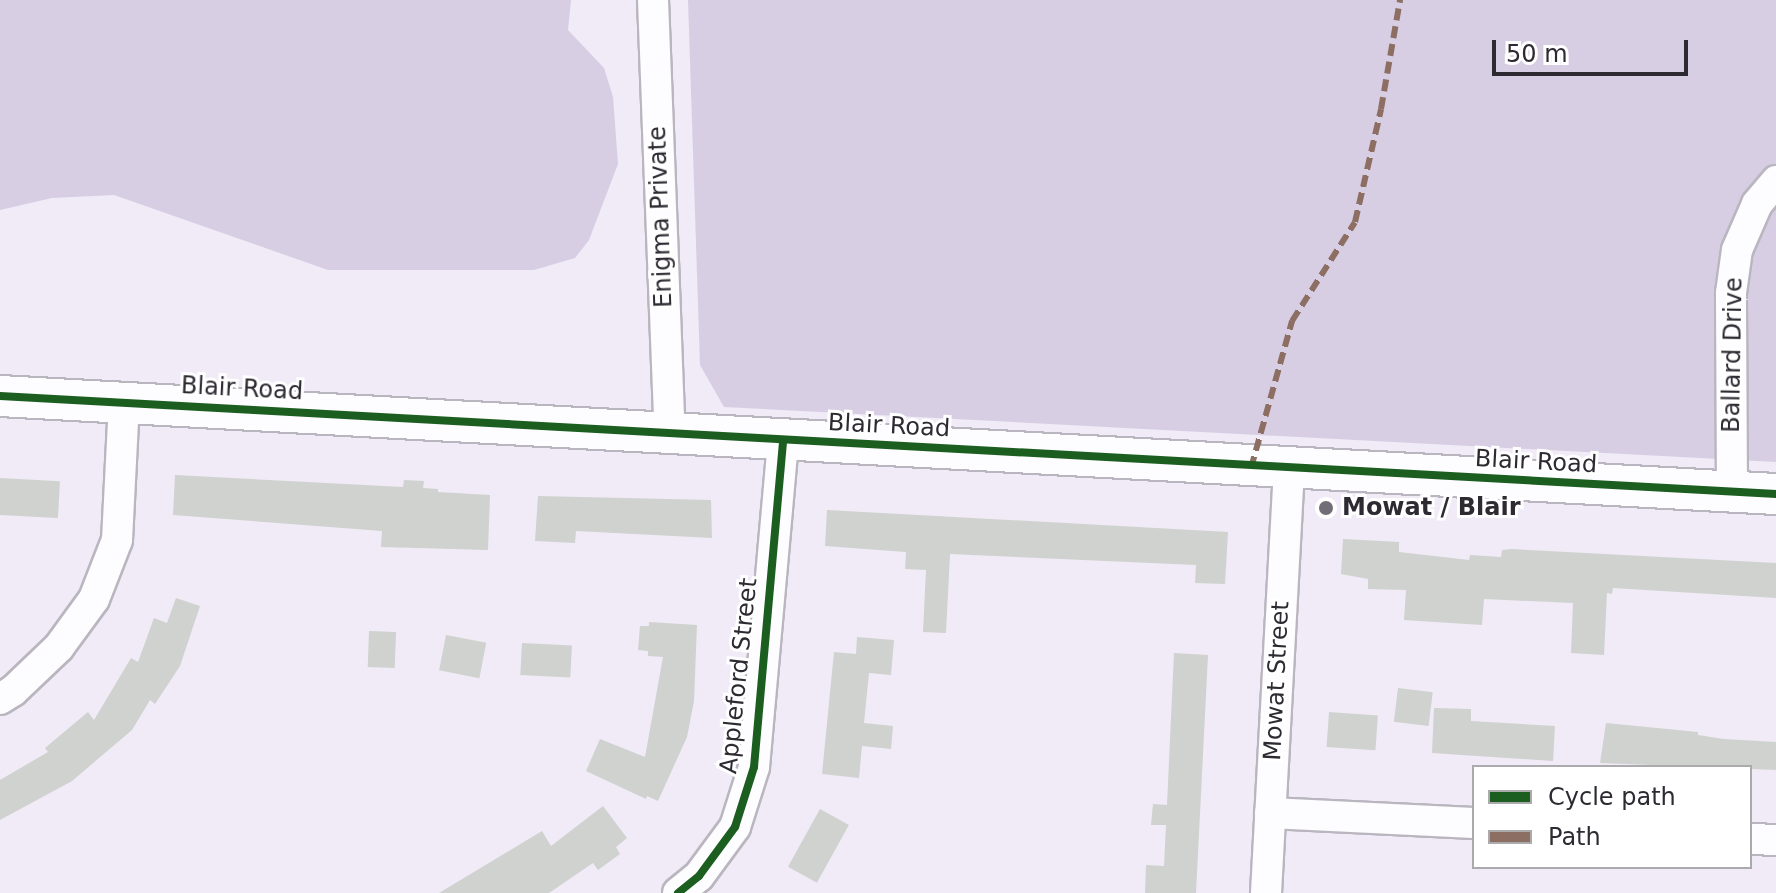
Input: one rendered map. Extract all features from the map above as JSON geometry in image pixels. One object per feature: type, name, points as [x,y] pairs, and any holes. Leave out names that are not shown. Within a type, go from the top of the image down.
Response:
[{"type":"main road","name":"Blair Road","points":[[0,396],[1289,470],[1776,494]]},
{"type":"street","name":"Enigma Private","points":[[653,0],[670,434]]},
{"type":"street","name":"Ballard Drive","points":[[1732,491],[1733,279],[1737,250],[1757,204],[1776,181]]},
{"type":"street","points":[[0,699],[13,691],[59,647],[94,599],[117,540],[124,402]]},
{"type":"street","name":"Appleford Street","points":[[678,893],[699,876],[735,827],[754,767],[783,440]]},
{"type":"street","name":"Mowat Street","points":[[1266,893],[1289,470]]},
{"type":"street","points":[[1270,813],[1472,823]]},
{"type":"street","points":[[1752,839],[1776,840]]},
{"type":"shaded area","points":[[0,0],[571,0],[568,30],[604,68],[613,97],[618,164],[589,240],[575,258],[534,270],[328,270],[114,195],[52,198],[0,210]]},
{"type":"shaded area","points":[[688,0],[1776,0],[1776,462],[724,407],[700,365]]},
{"type":"building","points":[[175,475],[403,487],[404,480],[424,481],[423,488],[438,489],[438,492],[490,495],[488,550],[381,547],[382,531],[173,515]]},
{"type":"building","points":[[0,478],[60,481],[58,518],[0,515]]},
{"type":"building","points":[[538,496],[711,500],[712,538],[576,531],[575,543],[535,541]]},
{"type":"building","points":[[827,510],[1228,532],[1225,584],[1195,583],[1196,565],[950,554],[946,633],[923,632],[926,570],[905,569],[906,552],[825,546]]},
{"type":"building","points":[[1343,539],[1399,542],[1399,552],[1469,560],[1470,555],[1501,557],[1502,550],[1512,549],[1776,563],[1776,598],[1613,588],[1612,594],[1607,593],[1604,655],[1571,653],[1573,603],[1484,599],[1482,625],[1404,620],[1406,590],[1368,589],[1368,579],[1341,574]]},
{"type":"building","points":[[176,598],[200,606],[180,666],[155,704],[150,700],[132,730],[72,781],[0,820],[0,780],[48,752],[45,748],[88,712],[94,720],[131,658],[138,662],[154,618],[167,623]]},
{"type":"building","points":[[649,622],[697,625],[694,701],[687,737],[658,801],[647,796],[646,799],[586,771],[600,739],[645,757],[663,657],[648,656],[648,651],[638,650],[640,626],[649,626]]},
{"type":"building","points":[[369,631],[396,632],[395,668],[368,667]]},
{"type":"building","points":[[446,635],[486,643],[479,678],[439,670]]},
{"type":"building","points":[[857,637],[894,640],[891,675],[869,673],[864,723],[893,726],[891,749],[862,746],[859,778],[822,774],[834,652],[856,654]]},
{"type":"building","points":[[522,643],[572,646],[570,678],[520,675]]},
{"type":"building","points":[[1174,653],[1208,655],[1196,893],[1145,893],[1146,865],[1164,866],[1166,825],[1151,825],[1153,804],[1167,805]]},
{"type":"building","points":[[1398,688],[1433,692],[1429,726],[1394,722]]},
{"type":"building","points":[[1434,708],[1471,709],[1471,721],[1555,726],[1553,761],[1432,753]]},
{"type":"building","points":[[1329,712],[1378,715],[1375,750],[1327,747]]},
{"type":"building","points":[[1606,723],[1698,732],[1698,735],[1724,739],[1776,742],[1776,770],[1752,769],[1752,765],[1600,763]]},
{"type":"building","points":[[603,806],[627,838],[616,847],[620,854],[598,870],[593,863],[549,893],[439,893],[542,831],[551,846]]},
{"type":"building","points":[[820,809],[849,825],[817,883],[788,867]]},
{"type":"marked path","points":[[1251,468],[1292,321],[1355,222],[1381,109],[1400,0]]},
{"type":"cycle path","points":[[0,396],[1776,494]]},
{"type":"cycle path","points":[[678,893],[699,876],[735,827],[754,767],[783,440]]},
{"type":"place","name":"Mowat / Blair","points":[[1326,508]]}]
